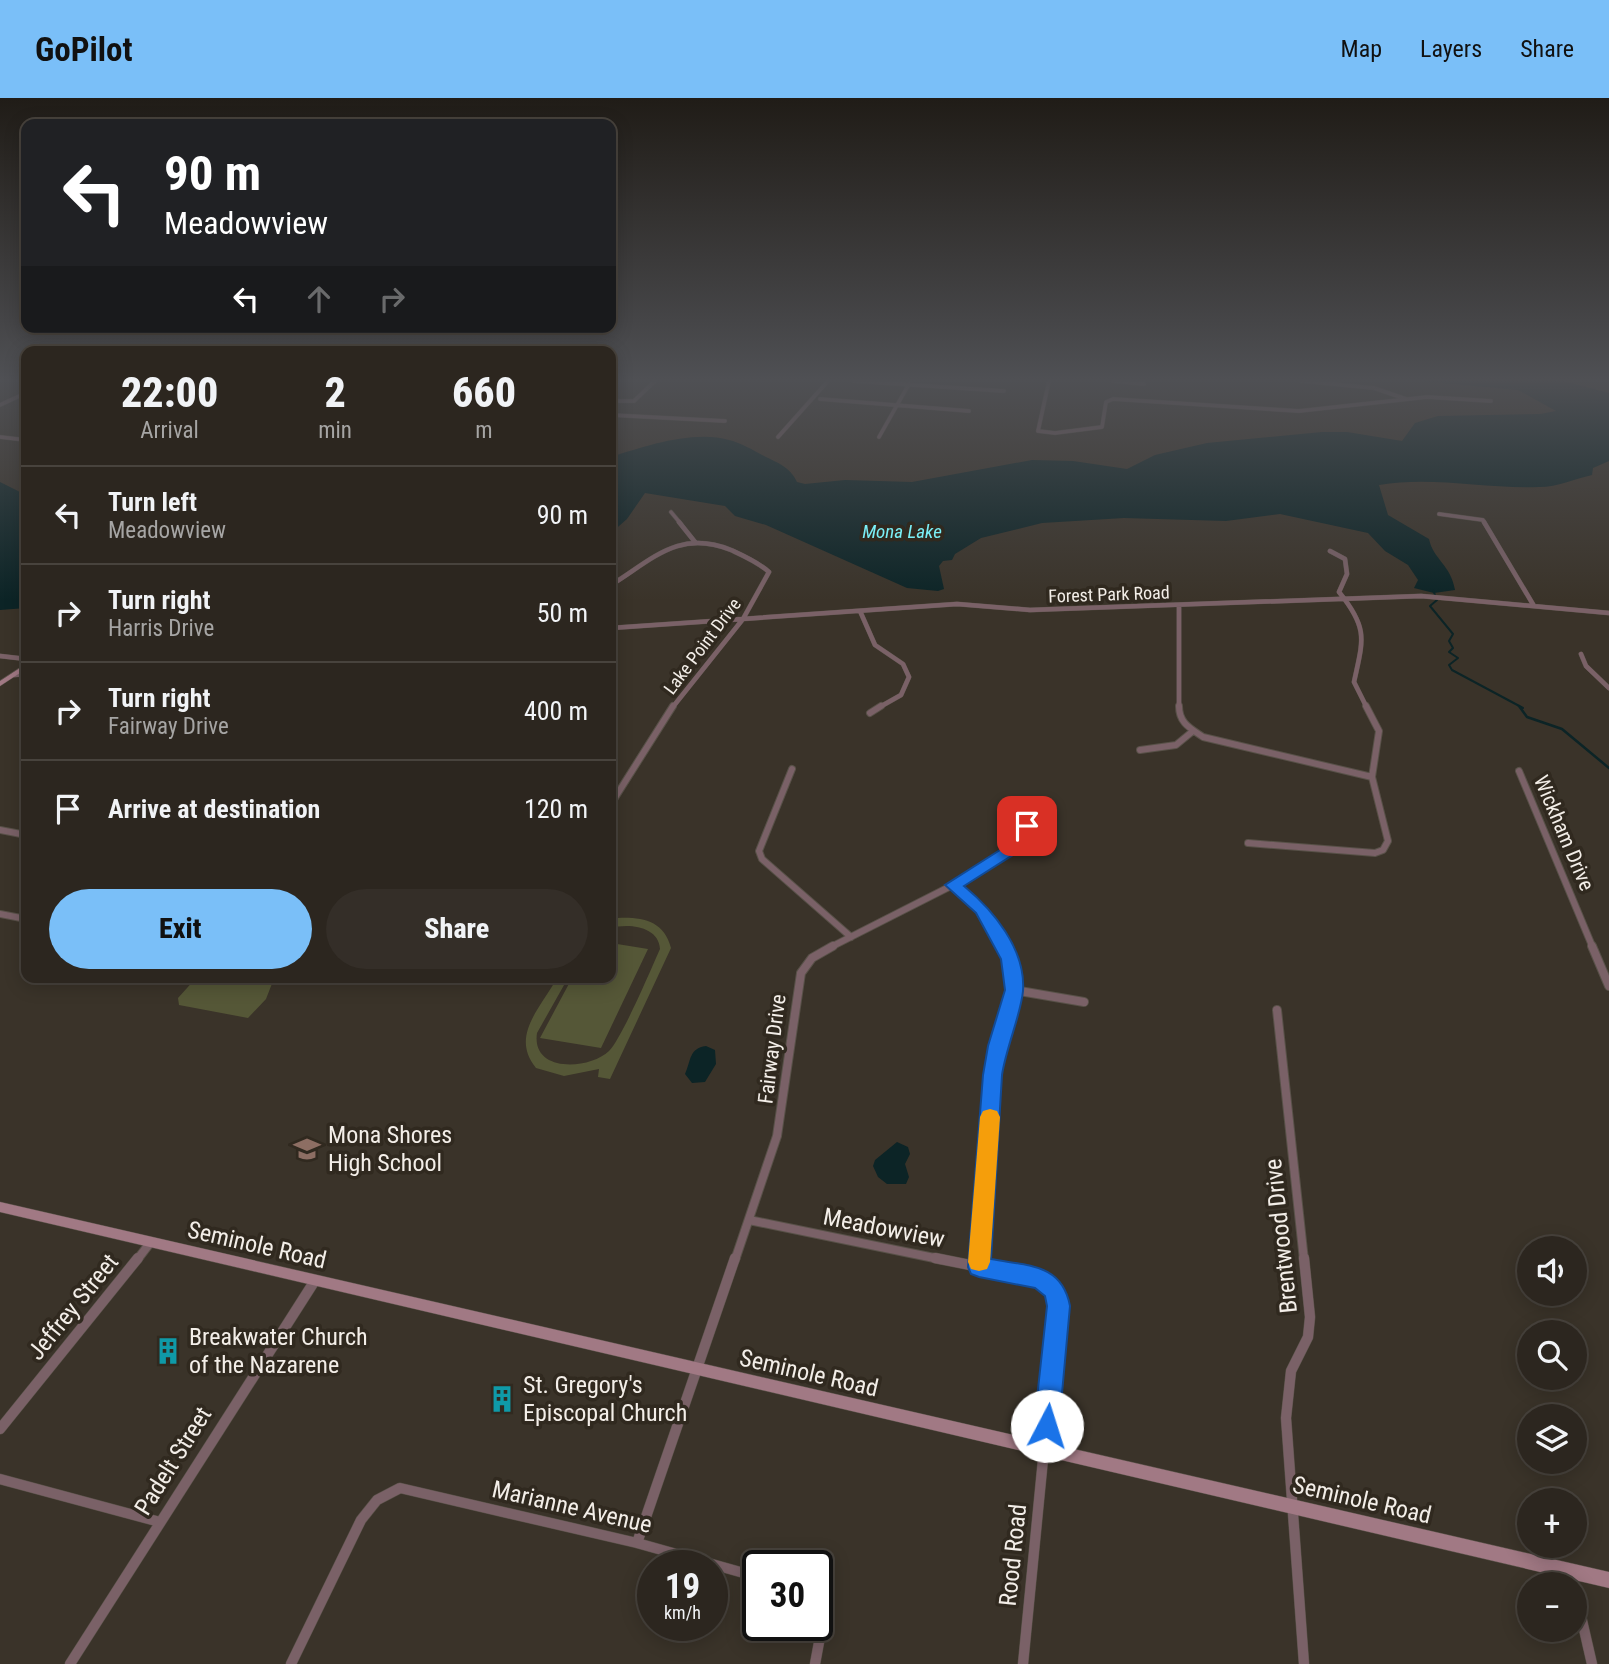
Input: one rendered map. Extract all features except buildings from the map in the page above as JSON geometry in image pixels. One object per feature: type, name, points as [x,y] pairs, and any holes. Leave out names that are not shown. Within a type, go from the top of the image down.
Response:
[{"type":"street","points":[[616,580],[662,548],[695,541],[671,512]]},
{"type":"street","points":[[1439,514],[1483,520],[1534,606]]},
{"type":"street","name":"Lake Point Drive","points":[[616,796],[703,664],[743,619],[769,572],[719,544],[695,541]]},
{"type":"street","points":[[1248,843],[1375,853],[1383,850],[1388,841],[1372,777],[1379,731],[1354,683],[1362,658],[1363,642],[1353,607],[1339,592],[1347,574],[1345,559],[1330,551]]},
{"type":"street","name":"Forest Park Road","points":[[616,628],[957,604],[1025,610],[1428,596],[1609,613]]},
{"type":"street","points":[[1180,606],[1179,717],[1193,731],[1203,737],[1372,777]]},
{"type":"street","points":[[860,611],[875,645],[903,664],[909,677],[901,695],[870,713]]},
{"type":"street","points":[[1581,653],[1586,666],[1609,688]]},
{"type":"street","points":[[0,656],[21,658]]},
{"type":"street","points":[[0,684],[21,670]]},
{"type":"street","points":[[14,675],[21,674]]},
{"type":"street","points":[[1140,750],[1180,744],[1187,741],[1193,731]]},
{"type":"street","points":[[792,769],[759,851],[762,859],[850,937]]},
{"type":"street","name":"Wickham Drive","points":[[1519,771],[1609,986]]},
{"type":"street","points":[[0,831],[21,834]]},
{"type":"street","name":"Fairway Drive","points":[[637,1543],[781,1120],[796,992],[801,973],[813,958],[953,885],[1018,845]]},
{"type":"street","points":[[953,885],[982,909],[994,926],[1010,959],[1014,990],[997,1046],[993,1075],[979,1267]]},
{"type":"street","points":[[0,914],[21,918]]},
{"type":"street","points":[[1014,990],[1084,1002]]},
{"type":"street","name":"Brentwood Drive","points":[[1276,1010],[1310,1317],[1308,1337],[1291,1371],[1286,1418],[1295,1508],[1304,1664]]},
{"type":"street","name":"Seminole Road","points":[[0,1207],[1295,1508],[1552,1572]]},
{"type":"street","name":"Meadowview","points":[[749,1220],[1040,1279],[1052,1285],[1058,1297],[1044,1450]]},
{"type":"street","name":"Jeffrey Street","points":[[0,1429],[150,1242]]},
{"type":"street","name":"Padelt Street","points":[[70,1664],[314,1282]]},
{"type":"street","name":"Rood Road","points":[[1023,1664],[1044,1450]]},
{"type":"street","points":[[0,1479],[160,1522]]},
{"type":"street","name":"Marianne Avenue","points":[[291,1664],[361,1520],[377,1500],[400,1488],[637,1543],[742,1573]]},
{"type":"street","name":"Seminole Road","points":[[1587,1578],[1609,1580]]},
{"type":"street","points":[[815,1664],[819,1641]]},
{"type":"street","points":[[1587,1642],[1592,1664]]},
{"type":"green space","points":[[636,918],[651,922],[663,932],[671,948],[610,1079],[598,1077],[599,1069],[564,1076],[536,1068],[526,1045],[527,1034],[530,1023],[554,983],[565,983],[537,1033],[538,1046],[543,1055],[563,1064],[576,1064],[600,1057],[615,1044],[660,949],[658,941],[649,931],[634,926],[616,927],[616,919]]},
{"type":"green space","points":[[616,944],[648,949],[601,1048],[540,1038],[569,983],[616,983]]},
{"type":"green space","points":[[192,983],[272,983],[266,999],[248,1018],[179,1005],[178,998]]},
{"type":"water","name":"Mona Lake","points":[[621,454],[761,454],[783,466],[797,482],[805,484],[845,480],[912,482],[1032,460],[1073,461],[1127,469],[1155,455],[1609,454],[1609,461],[1593,468],[1592,475],[1546,487],[1439,482],[1379,485],[1388,515],[1429,539],[1434,552],[1450,574],[1455,590],[1434,593],[1414,588],[1418,580],[1408,565],[1385,551],[1368,533],[1280,514],[1226,521],[1124,518],[1042,523],[981,538],[955,554],[952,560],[943,561],[939,566],[944,589],[938,591],[907,588],[766,525],[735,516],[725,506],[645,493],[627,519],[616,529],[616,455]]},
{"type":"water","points":[[0,482],[21,492],[21,608],[0,610]]},
{"type":"water","points":[[706,1046],[715,1050],[716,1064],[705,1082],[692,1083],[685,1074],[693,1052]]},
{"type":"water","points":[[897,1142],[908,1147],[910,1154],[905,1164],[909,1177],[906,1184],[887,1184],[878,1177],[873,1166],[875,1160]]},
{"type":"waterway","points":[[1433,590],[1437,600],[1430,606],[1453,634],[1449,641],[1453,648],[1449,652],[1458,658],[1449,665],[1452,670],[1523,708]]},
{"type":"waterway","points":[[1519,706],[1527,717],[1562,729],[1609,768]]},
{"type":"slow traffic","points":[[979,1262],[990,1117]]},
{"type":"place","name":"Mona Shores High School","points":[[307,1149]]},
{"type":"place","name":"Breakwater Church of the Nazarene","points":[[168,1351]]},
{"type":"place","name":"St. Gregory's Episcopal Church","points":[[502,1399]]},
{"type":"route","points":[[1027,826],[1019,831],[1018,845],[990,865],[953,885],[982,909],[994,926],[1010,959],[1014,990],[997,1046],[993,1075],[979,1267],[1040,1279],[1056,1290],[1058,1306],[1047,1426]]}]
